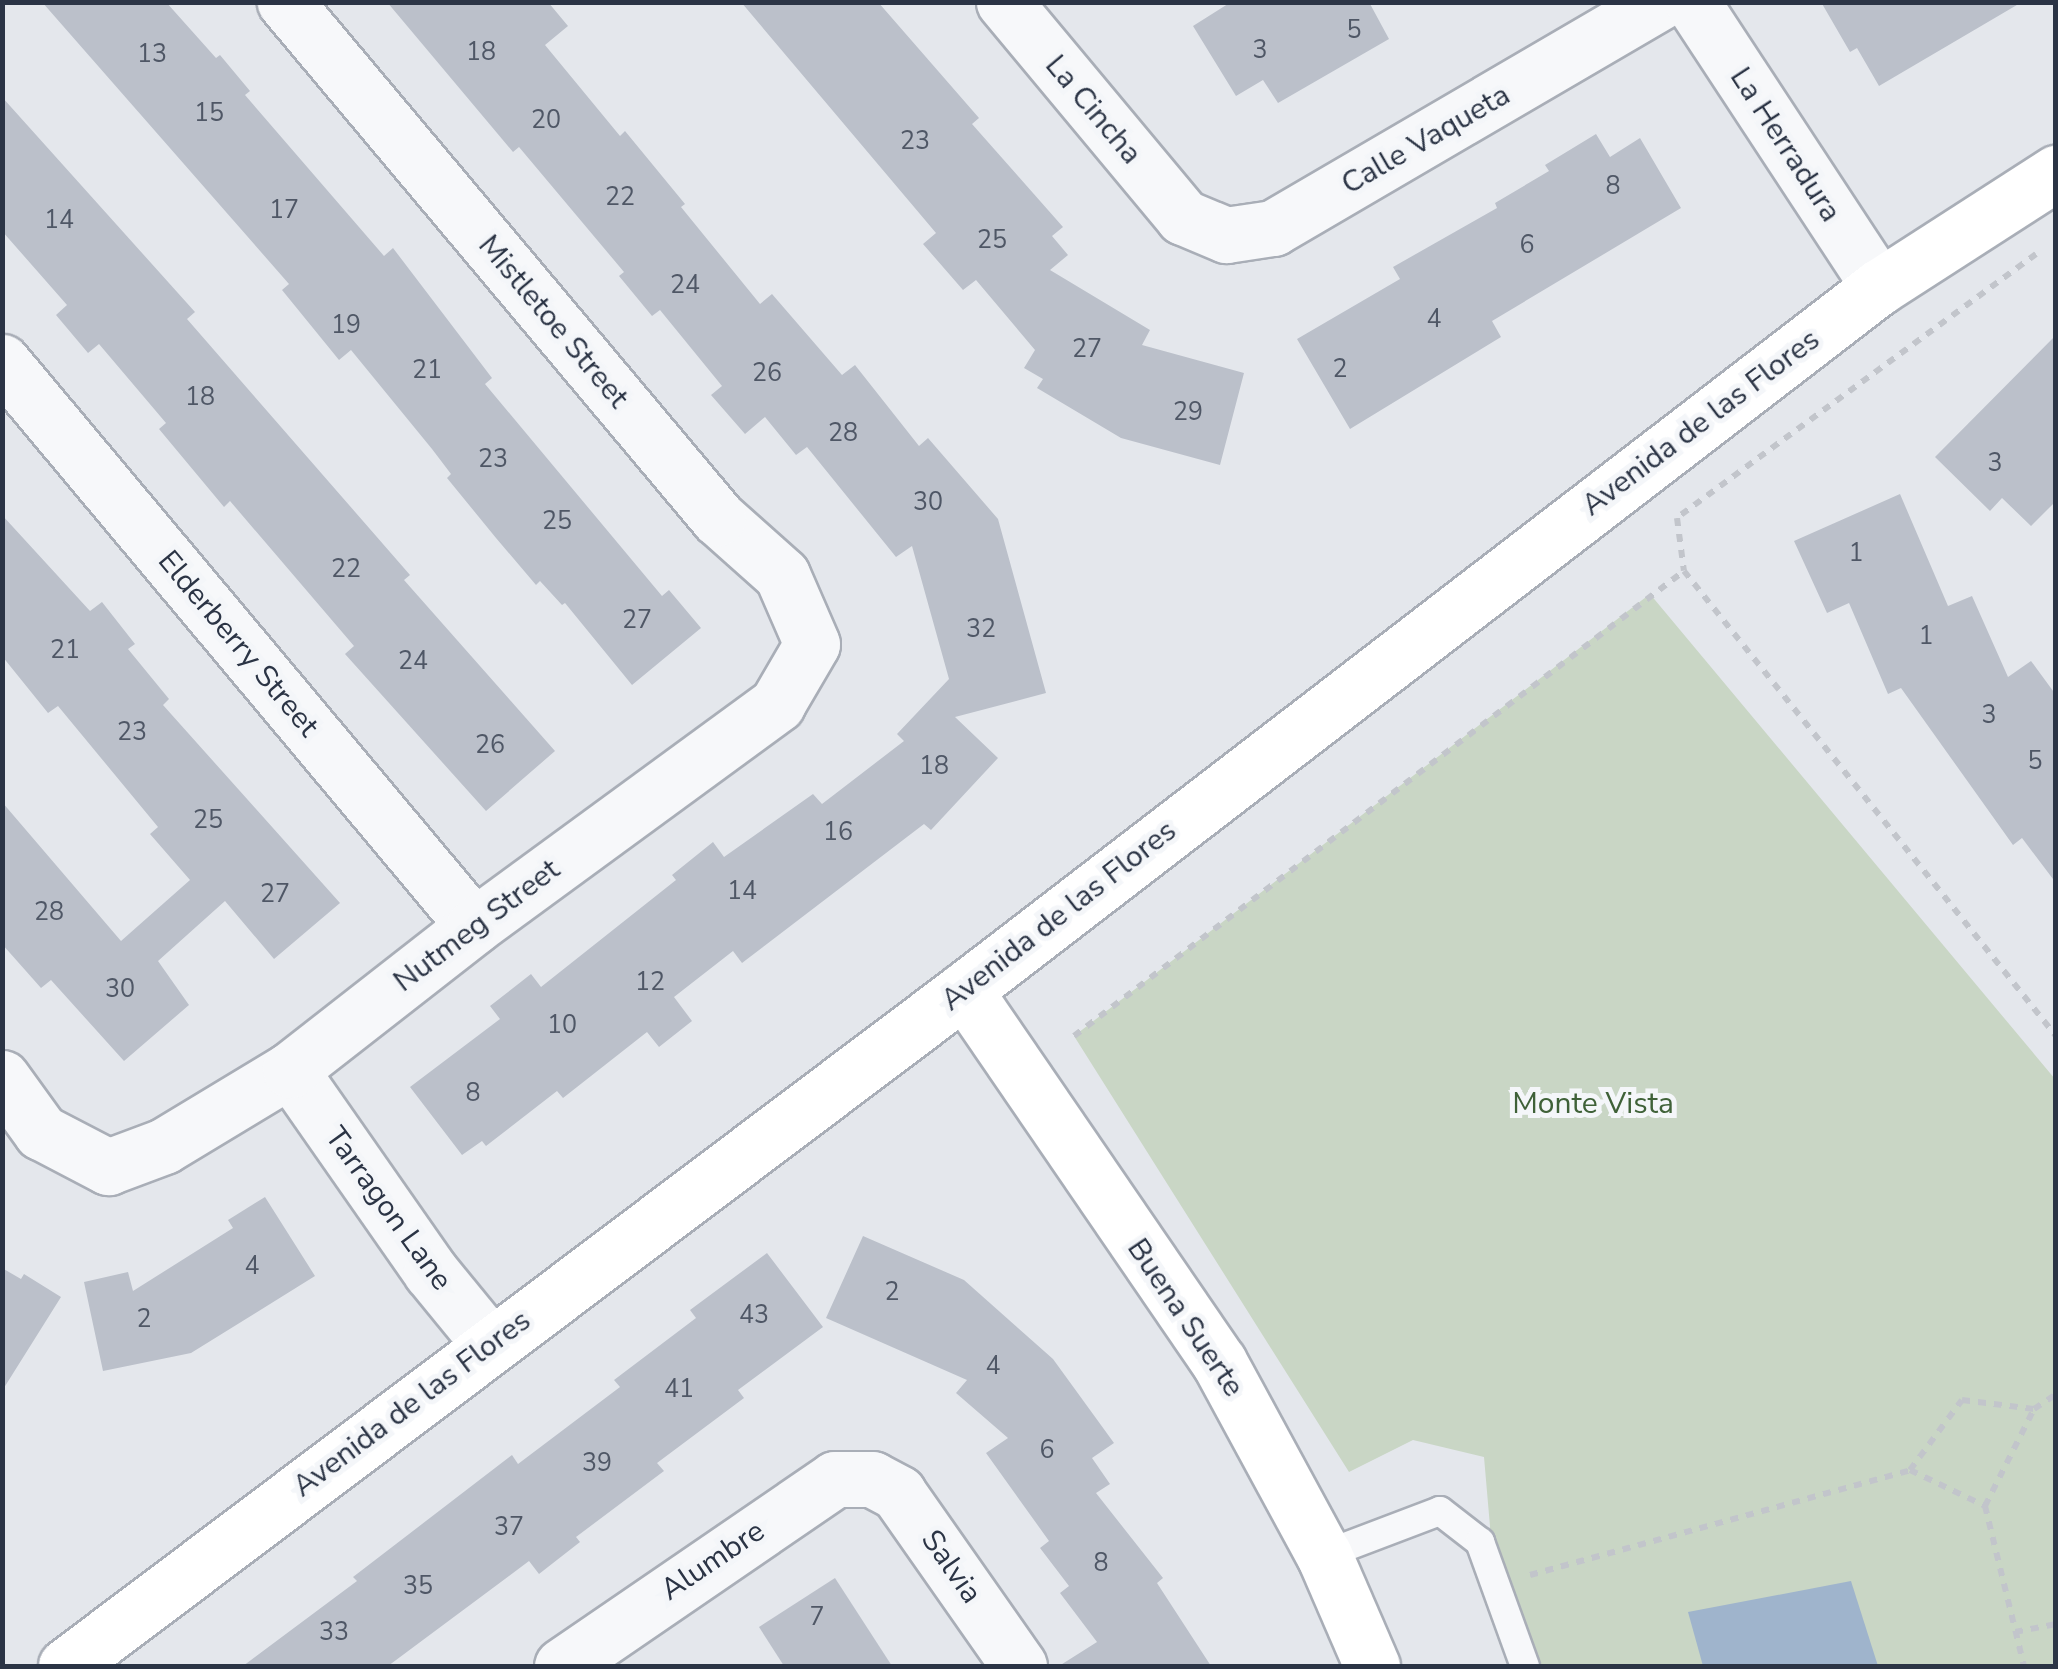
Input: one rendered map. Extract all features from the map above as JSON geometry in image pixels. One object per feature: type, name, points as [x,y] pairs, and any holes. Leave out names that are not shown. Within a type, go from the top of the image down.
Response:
[{"type":"main road","name":"Avenida de las Flores","points":[[66,1666],[964,990],[1878,287],[2056,173]]},
{"type":"main road","name":"Buena Suerte","points":[[964,990],[1220,1362],[1324,1555],[1372,1666]]},
{"type":"street","name":"Mistletoe Street","points":[[285,2],[718,518],[782,575],[812,644]]},
{"type":"street","name":"La Cincha","points":[[1004,2],[1183,218]]},
{"type":"street","name":"Calle Vaqueta","points":[[1183,218],[1226,236],[1274,228],[1660,2]]},
{"type":"street","name":"La Herradura","points":[[1692,2],[1878,287]]},
{"type":"street","name":"Elderberry Street","points":[[2,362],[474,926]]},
{"type":"street","name":"Nutmeg Street","points":[[2,1078],[41,1132],[108,1167],[164,1146],[290,1070],[474,926],[777,704],[812,644]]},
{"type":"street","name":"Tarragon Lane","points":[[290,1070],[431,1272],[490,1344]]},
{"type":"street","name":"Alumbre","points":[[562,1666],[835,1479],[872,1480]]},
{"type":"street","name":"Salvia","points":[[872,1480],[898,1492],[1019,1666]]},
{"type":"lane","points":[[1324,1555],[1440,1510],[1480,1542],[1525,1666]]},
{"type":"path","points":[[2040,250],[1677,518],[1684,571],[2056,1036]]},
{"type":"path","points":[[1074,1036],[1684,571]]},
{"type":"path","points":[[2024,1666],[1985,1506],[2034,1409],[2056,1394]]},
{"type":"path","points":[[1495,1584],[1910,1470],[1962,1400],[2034,1409]]},
{"type":"path","points":[[1910,1470],[1985,1506]]},
{"type":"path","points":[[2016,1632],[2056,1624]]},
{"type":"green space","name":"Monte Vista","points":[[1650,594],[2055,1079],[2055,1666],[1523,1666],[1495,1584],[1484,1457],[1413,1440],[1349,1472],[1074,1036]]},
{"type":"water","points":[[1851,1581],[1878,1666],[1703,1666],[1688,1612]]},
{"type":"building","points":[[42,2],[166,2],[216,58],[220,55],[250,91],[245,95],[384,256],[393,248],[492,378],[485,384],[662,596],[669,590],[701,628],[632,685],[565,603],[562,605],[540,581],[536,585],[496,538],[447,478],[451,474],[432,449],[351,350],[339,360],[282,290],[289,284]]},
{"type":"building","points":[[387,2],[548,2],[568,26],[545,45],[620,136],[625,131],[760,304],[772,294],[842,375],[855,365],[919,446],[928,438],[998,519],[1046,693],[955,717],[998,758],[931,830],[924,824],[742,963],[733,951],[674,997],[692,1021],[659,1047],[647,1032],[563,1098],[557,1091],[486,1146],[482,1141],[462,1155],[410,1087],[500,1019],[490,1006],[531,974],[541,987],[676,880],[672,875],[713,842],[724,857],[813,794],[822,804],[904,741],[897,734],[949,679],[912,546],[896,557],[807,447],[796,455],[765,417],[745,434],[711,395],[722,386],[660,310],[652,316],[619,276],[624,272],[519,147],[513,152]]},
{"type":"building","points":[[741,2],[878,2],[979,118],[972,124],[1063,227],[1052,236],[1068,255],[1050,270],[1150,330],[1142,345],[1244,373],[1220,465],[1121,438],[1037,388],[1043,379],[1024,368],[1035,350],[976,280],[963,290],[923,244],[936,233]]},
{"type":"building","points":[[1231,2],[1369,2],[1389,39],[1278,103],[1263,80],[1236,96],[1193,26]]},
{"type":"building","points":[[1821,2],[2022,2],[1879,86],[1857,48],[1850,52]]},
{"type":"building","points":[[2,97],[195,312],[187,319],[410,575],[404,580],[555,751],[486,811],[345,654],[354,646],[230,501],[224,507],[159,429],[166,423],[99,344],[88,353],[56,315],[67,305],[2,231]]},
{"type":"building","points":[[1596,134],[1610,157],[1640,138],[1681,208],[1492,321],[1501,337],[1350,429],[1297,339],[1400,279],[1393,267],[1497,208],[1495,203],[1549,171],[1545,165]]},
{"type":"building","points":[[2056,335],[2056,501],[2031,526],[2002,498],[1990,511],[1935,457]]},
{"type":"building","points":[[1900,494],[1948,606],[1972,596],[2008,677],[2031,661],[2056,695],[2056,883],[2022,838],[2013,845],[1901,688],[1888,694],[1849,603],[1827,613],[1794,541]]},
{"type":"building","points":[[2,515],[90,611],[102,602],[135,644],[128,649],[169,699],[163,705],[340,903],[274,959],[225,901],[158,961],[189,1005],[124,1061],[51,980],[41,988],[2,944],[2,802],[121,941],[190,880],[150,834],[158,827],[58,706],[48,713],[2,656]]},
{"type":"building","points":[[265,1197],[315,1276],[191,1353],[103,1371],[84,1282],[128,1272],[133,1291],[233,1228],[228,1220]]},
{"type":"building","points":[[863,1236],[964,1280],[1053,1359],[1114,1443],[1092,1458],[1110,1484],[1096,1493],[1163,1578],[1157,1583],[1211,1666],[1059,1666],[1097,1642],[1060,1593],[1069,1586],[1040,1548],[1049,1541],[986,1453],[1008,1438],[956,1393],[967,1380],[826,1318]]},
{"type":"building","points":[[767,1253],[823,1327],[738,1390],[744,1398],[657,1463],[664,1471],[576,1537],[580,1542],[539,1574],[529,1561],[388,1666],[243,1666],[357,1581],[353,1577],[512,1455],[518,1464],[620,1387],[614,1380],[696,1318],[690,1310]]},
{"type":"building","points":[[2,1268],[21,1279],[24,1274],[61,1297],[2,1391]]},
{"type":"building","points":[[835,1578],[892,1666],[784,1666],[759,1627]]}]
